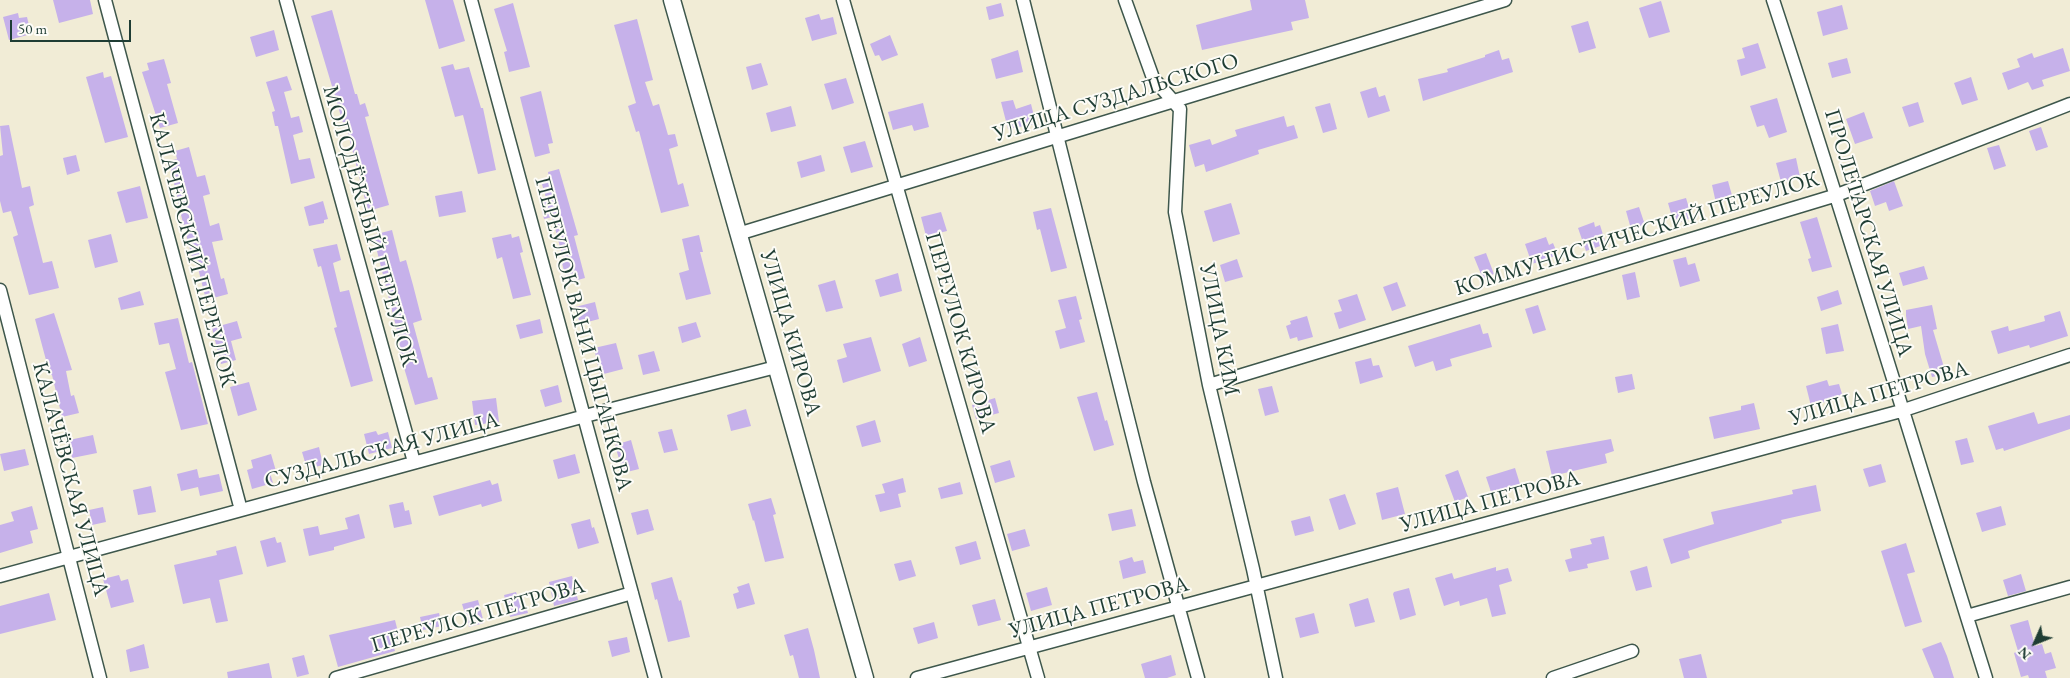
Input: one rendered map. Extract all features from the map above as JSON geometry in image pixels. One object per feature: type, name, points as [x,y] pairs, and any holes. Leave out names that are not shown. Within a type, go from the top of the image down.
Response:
[{"type":"street","name":"КАЛАЧЕВСКИЙ ПЕРЕУЛОК","points":[[105,0],[241,510]]},
{"type":"street","name":"МОЛОДЁЖНЫЙ ПЕРЕУЛОК","points":[[286,0],[414,462]]},
{"type":"street","name":"ПЕРЕУЛОК ВАНИ ЦЫГАНКОВА","points":[[471,0],[655,678]]},
{"type":"street","name":"УЛИЦА КИРОВА","points":[[672,0],[865,678]]},
{"type":"street","name":"ПЕРЕУЛОК КИРОВА","points":[[843,0],[1038,678]]},
{"type":"street","points":[[1023,0],[1142,472],[1198,678]]},
{"type":"street","name":"УЛИЦА КИМ","points":[[1124,0],[1153,78],[1180,109],[1175,212],[1209,385],[1276,678]]},
{"type":"street","name":"УЛИЦА СУЗДАЛЬСКОГО","points":[[738,234],[1505,0]]},
{"type":"street","name":"ПРОЛЕТАРСКАЯ УЛИЦА","points":[[1773,0],[1837,195],[1902,411],[1986,678]]},
{"type":"street","name":"КОММУНИСТИЧЕСКИЙ ПЕРЕУЛОК","points":[[1209,385],[1837,195],[2070,104]]},
{"type":"street","name":"КАЛАЧЁВСКАЯ УЛИЦА","points":[[0,290],[100,678]]},
{"type":"street","name":"УЛИЦА ПЕТРОВА","points":[[917,678],[1902,411],[2070,355]]},
{"type":"street","name":"СУЗДАЛЬСКАЯ УЛИЦА","points":[[0,576],[585,416],[776,368]]},
{"type":"street","points":[[1967,616],[2070,587]]},
{"type":"street","name":"ПЕРЕУЛОК ПЕТРОВА","points":[[336,678],[632,593]]},
{"type":"street","points":[[1553,678],[1632,651]]},
{"type":"building","points":[[53,0],[90,0],[93,14],[59,23]]},
{"type":"building","points":[[425,0],[453,0],[465,41],[439,49]]},
{"type":"building","points":[[1250,0],[1305,0],[1309,18],[1291,22],[1293,30],[1202,50],[1196,25],[1252,10]]},
{"type":"building","points":[[1661,1],[1670,32],[1649,38],[1639,8]]},
{"type":"building","points":[[513,3],[530,67],[509,72],[504,52],[507,51],[494,9]]},
{"type":"building","points":[[1001,3],[1004,16],[989,20],[986,7]]},
{"type":"building","points":[[1842,5],[1848,29],[1823,36],[1817,12]]},
{"type":"building","points":[[332,10],[355,94],[357,94],[360,105],[365,103],[369,116],[365,117],[389,205],[368,211],[345,122],[343,123],[311,16]]},
{"type":"building","points":[[18,13],[19,18],[27,17],[31,34],[9,40],[3,17]]},
{"type":"building","points":[[819,14],[821,20],[833,17],[837,34],[812,41],[805,18]]},
{"type":"building","points":[[637,19],[653,80],[645,82],[653,106],[659,104],[668,135],[675,134],[678,146],[669,149],[678,185],[683,183],[689,206],[661,213],[639,131],[636,132],[628,106],[636,103],[614,25]]},
{"type":"building","points":[[1588,21],[1596,48],[1579,53],[1571,26]]},
{"type":"building","points":[[274,30],[279,50],[256,57],[250,37]]},
{"type":"building","points":[[890,35],[898,55],[882,61],[879,55],[875,56],[870,44]]},
{"type":"building","points":[[1758,43],[1766,68],[1741,76],[1737,60],[1745,58],[1742,48]]},
{"type":"building","points":[[2063,48],[2070,71],[2042,80],[2044,86],[2032,90],[2028,82],[2008,90],[2002,73],[2020,67],[2017,59],[2032,53],[2034,58]]},
{"type":"building","points":[[1018,50],[1023,72],[996,79],[991,59]]},
{"type":"building","points":[[1499,50],[1502,60],[1509,58],[1513,72],[1423,101],[1418,79],[1448,72],[1447,69],[1485,57],[1485,55]]},
{"type":"building","points":[[1847,58],[1851,73],[1832,78],[1828,63]]},
{"type":"building","points":[[164,59],[171,83],[167,84],[178,123],[160,128],[142,72],[149,70],[147,63]]},
{"type":"building","points":[[761,63],[768,85],[752,90],[746,67]]},
{"type":"building","points":[[453,64],[455,70],[469,67],[481,108],[483,108],[496,170],[478,174],[463,115],[455,117],[441,67]]},
{"type":"building","points":[[103,72],[104,78],[111,76],[128,137],[105,143],[86,77]]},
{"type":"building","points":[[287,76],[292,90],[284,92],[291,118],[299,116],[303,132],[293,135],[299,160],[310,158],[315,178],[291,184],[278,126],[275,126],[272,112],[275,111],[266,82]]},
{"type":"building","points":[[1971,77],[1978,100],[1962,105],[1954,83]]},
{"type":"building","points":[[846,78],[854,103],[832,110],[824,84]]},
{"type":"building","points":[[1376,87],[1379,97],[1385,95],[1390,111],[1368,118],[1360,92]]},
{"type":"building","points":[[541,91],[553,143],[548,144],[550,153],[535,157],[520,97]]},
{"type":"building","points":[[1777,98],[1787,132],[1769,138],[1764,125],[1757,127],[1750,106]]},
{"type":"building","points":[[1013,100],[1016,109],[1031,104],[1036,124],[1008,129],[1001,102]]},
{"type":"building","points":[[1918,102],[1924,122],[1909,127],[1902,107]]},
{"type":"building","points":[[923,103],[929,127],[914,131],[912,125],[893,130],[888,112]]},
{"type":"building","points":[[1330,103],[1337,129],[1323,133],[1315,107]]},
{"type":"building","points":[[791,106],[796,126],[771,132],[766,113]]},
{"type":"building","points":[[1864,112],[1873,138],[1855,144],[1846,119]]},
{"type":"building","points":[[1284,116],[1287,127],[1294,125],[1298,138],[1258,150],[1259,154],[1206,172],[1204,164],[1195,167],[1189,145],[1210,139],[1212,145],[1237,136],[1235,130]]},
{"type":"building","points":[[9,125],[22,188],[30,186],[34,205],[29,207],[43,263],[52,261],[59,288],[29,295],[13,237],[18,235],[11,211],[3,213],[0,201],[0,156],[3,155],[0,126]]},
{"type":"building","points":[[2041,127],[2048,147],[2036,151],[2029,131]]},
{"type":"building","points":[[865,141],[873,167],[851,173],[843,147]]},
{"type":"building","points":[[1999,145],[2006,166],[1994,170],[1987,148]]},
{"type":"building","points":[[189,147],[197,177],[205,175],[210,194],[203,196],[210,226],[219,223],[223,240],[212,242],[221,279],[224,278],[228,294],[206,300],[196,260],[193,261],[169,161],[177,159],[175,151]]},
{"type":"building","points":[[76,155],[80,171],[67,175],[63,158]]},
{"type":"building","points":[[821,155],[825,171],[801,178],[797,162]]},
{"type":"building","points":[[1796,158],[1800,177],[1781,182],[1776,163]]},
{"type":"building","points":[[559,169],[578,235],[574,236],[585,278],[567,283],[562,263],[564,262],[552,217],[544,219],[540,203],[547,201],[541,181],[549,178],[548,172]]},
{"type":"building","points":[[1728,181],[1733,199],[1716,203],[1712,185]]},
{"type":"building","points":[[1894,181],[1903,206],[1889,211],[1886,202],[1875,206],[1870,191]]},
{"type":"building","points":[[140,186],[148,218],[126,223],[117,192]]},
{"type":"building","points":[[462,191],[466,212],[439,217],[435,196]]},
{"type":"building","points":[[1686,198],[1692,218],[1674,224],[1668,203]]},
{"type":"building","points":[[323,201],[328,219],[324,220],[324,223],[309,226],[304,207]]},
{"type":"building","points":[[1231,203],[1240,234],[1213,242],[1204,211]]},
{"type":"building","points":[[1639,207],[1645,225],[1631,229],[1626,211]]},
{"type":"building","points":[[1051,208],[1067,268],[1051,272],[1040,229],[1037,230],[1033,212]]},
{"type":"building","points":[[941,212],[947,231],[926,236],[921,217]]},
{"type":"building","points":[[1817,217],[1832,267],[1812,272],[1808,259],[1811,258],[1800,222]]},
{"type":"building","points":[[1594,222],[1595,227],[1600,225],[1606,244],[1586,251],[1578,228]]},
{"type":"building","points":[[392,230],[400,262],[406,260],[413,285],[422,320],[413,323],[428,378],[432,377],[438,399],[415,405],[397,344],[400,343],[373,235]]},
{"type":"building","points":[[111,234],[118,262],[95,268],[88,240]]},
{"type":"building","points":[[511,234],[512,238],[519,236],[523,252],[520,253],[531,295],[513,299],[502,257],[497,259],[492,238]]},
{"type":"building","points":[[699,235],[703,252],[700,252],[711,294],[686,300],[679,273],[689,270],[682,239]]},
{"type":"building","points":[[1546,237],[1549,245],[1553,243],[1558,255],[1532,264],[1525,244]]},
{"type":"building","points":[[337,244],[341,260],[333,263],[340,292],[349,290],[373,381],[351,387],[334,328],[337,327],[321,266],[318,267],[313,249]]},
{"type":"building","points":[[1486,253],[1494,274],[1483,279],[1474,257]]},
{"type":"building","points":[[1686,257],[1688,265],[1695,263],[1700,281],[1680,287],[1673,260]]},
{"type":"building","points":[[1237,259],[1243,277],[1225,282],[1220,265]]},
{"type":"building","points":[[1924,266],[1928,279],[1903,286],[1899,273]]},
{"type":"building","points":[[1635,272],[1640,297],[1627,300],[1622,275]]},
{"type":"building","points":[[898,273],[902,291],[880,297],[875,280]]},
{"type":"building","points":[[835,280],[843,308],[826,312],[818,285]]},
{"type":"building","points":[[1397,282],[1406,306],[1392,311],[1383,287]]},
{"type":"building","points":[[1838,290],[1842,304],[1821,311],[1817,297]]},
{"type":"building","points":[[140,291],[144,305],[121,310],[118,298]]},
{"type":"building","points":[[1357,294],[1366,320],[1339,329],[1334,313],[1342,311],[1338,300]]},
{"type":"building","points":[[1076,296],[1082,319],[1079,320],[1085,342],[1060,349],[1055,331],[1066,328],[1058,300]]},
{"type":"building","points":[[595,302],[599,319],[580,324],[575,307]]},
{"type":"building","points":[[1538,305],[1546,330],[1533,334],[1525,309]]},
{"type":"building","points":[[1932,305],[1937,329],[1933,330],[1946,374],[1932,377],[1925,354],[1921,326],[1908,329],[1906,310]]},
{"type":"building","points":[[2060,311],[2068,336],[2030,348],[2029,345],[1998,354],[1991,331],[2008,326],[2009,331],[2045,321],[2044,316]]},
{"type":"building","points":[[54,313],[72,370],[66,371],[71,396],[74,395],[79,413],[62,417],[52,375],[50,375],[35,319]]},
{"type":"building","points":[[1307,316],[1313,337],[1298,341],[1297,337],[1290,339],[1286,326],[1291,324],[1290,321]]},
{"type":"building","points":[[178,318],[189,363],[192,362],[208,424],[181,430],[165,372],[176,369],[169,343],[159,345],[154,323]]},
{"type":"building","points":[[540,319],[543,333],[520,339],[516,325]]},
{"type":"building","points":[[237,321],[242,338],[231,341],[236,360],[221,364],[212,328]]},
{"type":"building","points":[[696,322],[701,337],[682,343],[678,327]]},
{"type":"building","points":[[1480,324],[1483,334],[1488,333],[1492,347],[1450,359],[1452,366],[1436,371],[1433,361],[1415,367],[1408,346]]},
{"type":"building","points":[[1838,324],[1844,351],[1826,354],[1821,328]]},
{"type":"building","points":[[871,337],[881,371],[843,383],[837,360],[847,357],[843,344]]},
{"type":"building","points":[[920,337],[927,361],[909,367],[902,344]]},
{"type":"building","points":[[616,343],[623,369],[600,375],[594,348]]},
{"type":"building","points":[[654,351],[660,371],[643,375],[638,355]]},
{"type":"building","points":[[1371,358],[1373,366],[1379,365],[1383,377],[1360,384],[1355,362]]},
{"type":"building","points":[[1632,374],[1635,389],[1618,393],[1615,377]]},
{"type":"building","points":[[1827,380],[1829,386],[1839,384],[1843,397],[1811,406],[1806,386]]},
{"type":"building","points":[[249,382],[257,410],[238,416],[230,387]]},
{"type":"building","points":[[558,385],[562,402],[545,407],[540,390]]},
{"type":"building","points":[[1272,386],[1279,412],[1265,416],[1258,389]]},
{"type":"building","points":[[1097,392],[1114,445],[1094,451],[1077,397]]},
{"type":"building","points":[[496,398],[499,422],[475,425],[472,401]]},
{"type":"building","points":[[995,398],[999,413],[976,419],[972,405]]},
{"type":"building","points":[[1754,403],[1760,429],[1714,439],[1709,417],[1741,410],[1741,406]]},
{"type":"building","points":[[746,409],[751,426],[731,431],[727,415]]},
{"type":"building","points":[[2034,412],[2038,424],[2070,415],[2070,429],[2004,451],[2003,448],[1996,450],[1988,426]]},
{"type":"building","points":[[875,420],[881,442],[862,447],[856,426]]},
{"type":"building","points":[[672,429],[678,450],[664,453],[658,432]]},
{"type":"building","points":[[376,431],[378,435],[388,432],[392,448],[369,454],[364,434]]},
{"type":"building","points":[[93,435],[97,453],[72,458],[69,440]]},
{"type":"building","points":[[1967,438],[1974,462],[1961,465],[1955,441]]},
{"type":"building","points":[[1611,439],[1614,451],[1605,454],[1607,463],[1552,476],[1546,451]]},
{"type":"building","points":[[631,440],[639,469],[623,473],[615,445]]},
{"type":"building","points":[[319,447],[323,465],[307,469],[302,452]]},
{"type":"building","points":[[25,449],[29,465],[4,471],[0,454]]},
{"type":"building","points":[[271,454],[276,471],[270,473],[273,483],[252,489],[247,470],[253,468],[251,460]]},
{"type":"building","points":[[575,454],[580,473],[558,479],[553,460]]},
{"type":"building","points":[[1010,460],[1015,477],[995,483],[990,466]]},
{"type":"building","points":[[1881,464],[1886,482],[1869,487],[1863,469]]},
{"type":"building","points":[[1515,468],[1520,484],[1491,492],[1486,477]]},
{"type":"building","points":[[197,469],[199,478],[219,474],[223,491],[200,496],[198,487],[181,491],[177,474]]},
{"type":"building","points":[[1458,470],[1468,497],[1455,502],[1445,475]]},
{"type":"building","points":[[903,478],[906,492],[898,494],[901,507],[880,512],[875,495],[885,493],[882,484]]},
{"type":"building","points":[[490,480],[492,485],[498,483],[502,501],[482,507],[481,504],[439,516],[433,496]]},
{"type":"building","points":[[960,482],[963,494],[941,499],[938,488]]},
{"type":"building","points":[[1816,485],[1821,511],[1781,520],[1782,523],[1688,551],[1690,558],[1671,564],[1663,539],[1714,524],[1711,512],[1793,494],[1792,490]]},
{"type":"building","points":[[151,486],[156,512],[138,515],[133,490]]},
{"type":"building","points":[[1398,487],[1405,514],[1382,520],[1376,493]]},
{"type":"building","points":[[1345,494],[1356,524],[1339,530],[1329,499]]},
{"type":"building","points":[[771,498],[776,514],[773,515],[784,558],[765,562],[748,504]]},
{"type":"building","points":[[403,502],[405,511],[409,510],[412,524],[394,528],[389,505]]},
{"type":"building","points":[[32,506],[38,529],[30,531],[33,543],[0,553],[0,525],[14,521],[11,512]]},
{"type":"building","points":[[2001,506],[2006,525],[1982,532],[1976,513]]},
{"type":"building","points":[[103,507],[106,522],[92,525],[89,510]]},
{"type":"building","points":[[648,509],[654,530],[637,535],[631,513]]},
{"type":"building","points":[[1132,509],[1136,526],[1112,531],[1108,514]]},
{"type":"building","points":[[359,514],[365,538],[334,547],[334,550],[309,556],[303,529],[318,526],[320,535],[348,529],[345,518]]},
{"type":"building","points":[[1310,516],[1314,531],[1295,536],[1291,521]]},
{"type":"building","points":[[590,519],[599,543],[578,549],[571,524]]},
{"type":"building","points":[[1025,529],[1030,546],[1012,551],[1007,534]]},
{"type":"building","points":[[1604,536],[1609,559],[1587,564],[1588,568],[1569,572],[1565,560],[1572,558],[1570,549],[1592,544],[1590,539]]},
{"type":"building","points":[[275,537],[277,543],[281,542],[286,562],[267,567],[260,541]]},
{"type":"building","points":[[976,541],[981,559],[960,565],[955,547]]},
{"type":"building","points":[[1906,543],[1915,572],[1907,574],[1922,622],[1905,627],[1881,551]]},
{"type":"building","points":[[236,546],[243,574],[219,580],[228,621],[216,623],[210,598],[183,604],[174,565],[217,555],[216,551]]},
{"type":"building","points":[[1132,557],[1134,562],[1143,560],[1146,573],[1123,579],[1119,561]]},
{"type":"building","points":[[911,560],[916,576],[899,581],[894,564]]},
{"type":"building","points":[[1647,566],[1652,587],[1636,591],[1630,571]]},
{"type":"building","points":[[1496,567],[1496,571],[1508,568],[1512,581],[1499,585],[1506,614],[1492,617],[1487,598],[1460,606],[1459,601],[1444,606],[1435,578],[1452,573],[1454,579]]},
{"type":"building","points":[[2021,574],[2026,591],[2008,596],[2003,580]]},
{"type":"building","points":[[119,575],[121,581],[128,579],[134,602],[111,608],[103,579]]},
{"type":"building","points":[[572,576],[578,600],[554,606],[549,582]]},
{"type":"building","points":[[672,577],[679,601],[681,600],[690,637],[668,642],[651,583]]},
{"type":"building","points":[[749,583],[755,604],[737,609],[733,594],[739,592],[737,587]]},
{"type":"building","points":[[1047,587],[1052,605],[1031,611],[1026,593]]},
{"type":"building","points":[[1409,588],[1416,615],[1400,620],[1393,594],[1394,592]]},
{"type":"building","points":[[516,592],[518,598],[523,597],[528,613],[510,617],[504,595]]},
{"type":"building","points":[[49,593],[56,620],[0,634],[0,606]]},
{"type":"building","points":[[1368,598],[1375,622],[1355,627],[1349,604]]},
{"type":"building","points":[[995,599],[1001,620],[978,626],[972,605]]},
{"type":"building","points":[[478,600],[484,623],[469,627],[462,604]]},
{"type":"building","points":[[439,613],[442,626],[423,630],[420,617]]},
{"type":"building","points":[[1314,613],[1319,633],[1300,638],[1295,618]]},
{"type":"building","points":[[395,620],[399,636],[391,638],[395,651],[338,667],[329,635]]},
{"type":"building","points":[[2028,620],[2035,646],[2042,644],[2045,654],[2051,652],[2056,668],[2045,671],[2047,678],[2029,678],[2028,675],[2021,677],[2014,653],[2018,651],[2010,625]]},
{"type":"building","points":[[934,622],[938,638],[918,644],[913,628]]},
{"type":"building","points":[[808,628],[820,678],[799,678],[793,655],[790,656],[784,635]]},
{"type":"building","points":[[627,637],[630,652],[612,657],[608,641]]},
{"type":"building","points":[[1941,642],[1954,678],[1934,678],[1922,649]]},
{"type":"building","points":[[144,644],[149,668],[130,672],[126,650]]},
{"type":"building","points":[[1701,654],[1707,678],[1684,678],[1679,659]]},
{"type":"building","points":[[304,655],[309,674],[297,677],[292,658]]},
{"type":"building","points":[[1171,655],[1176,675],[1167,678],[1145,678],[1141,664]]},
{"type":"building","points":[[269,663],[272,678],[228,678],[227,672]]}]
